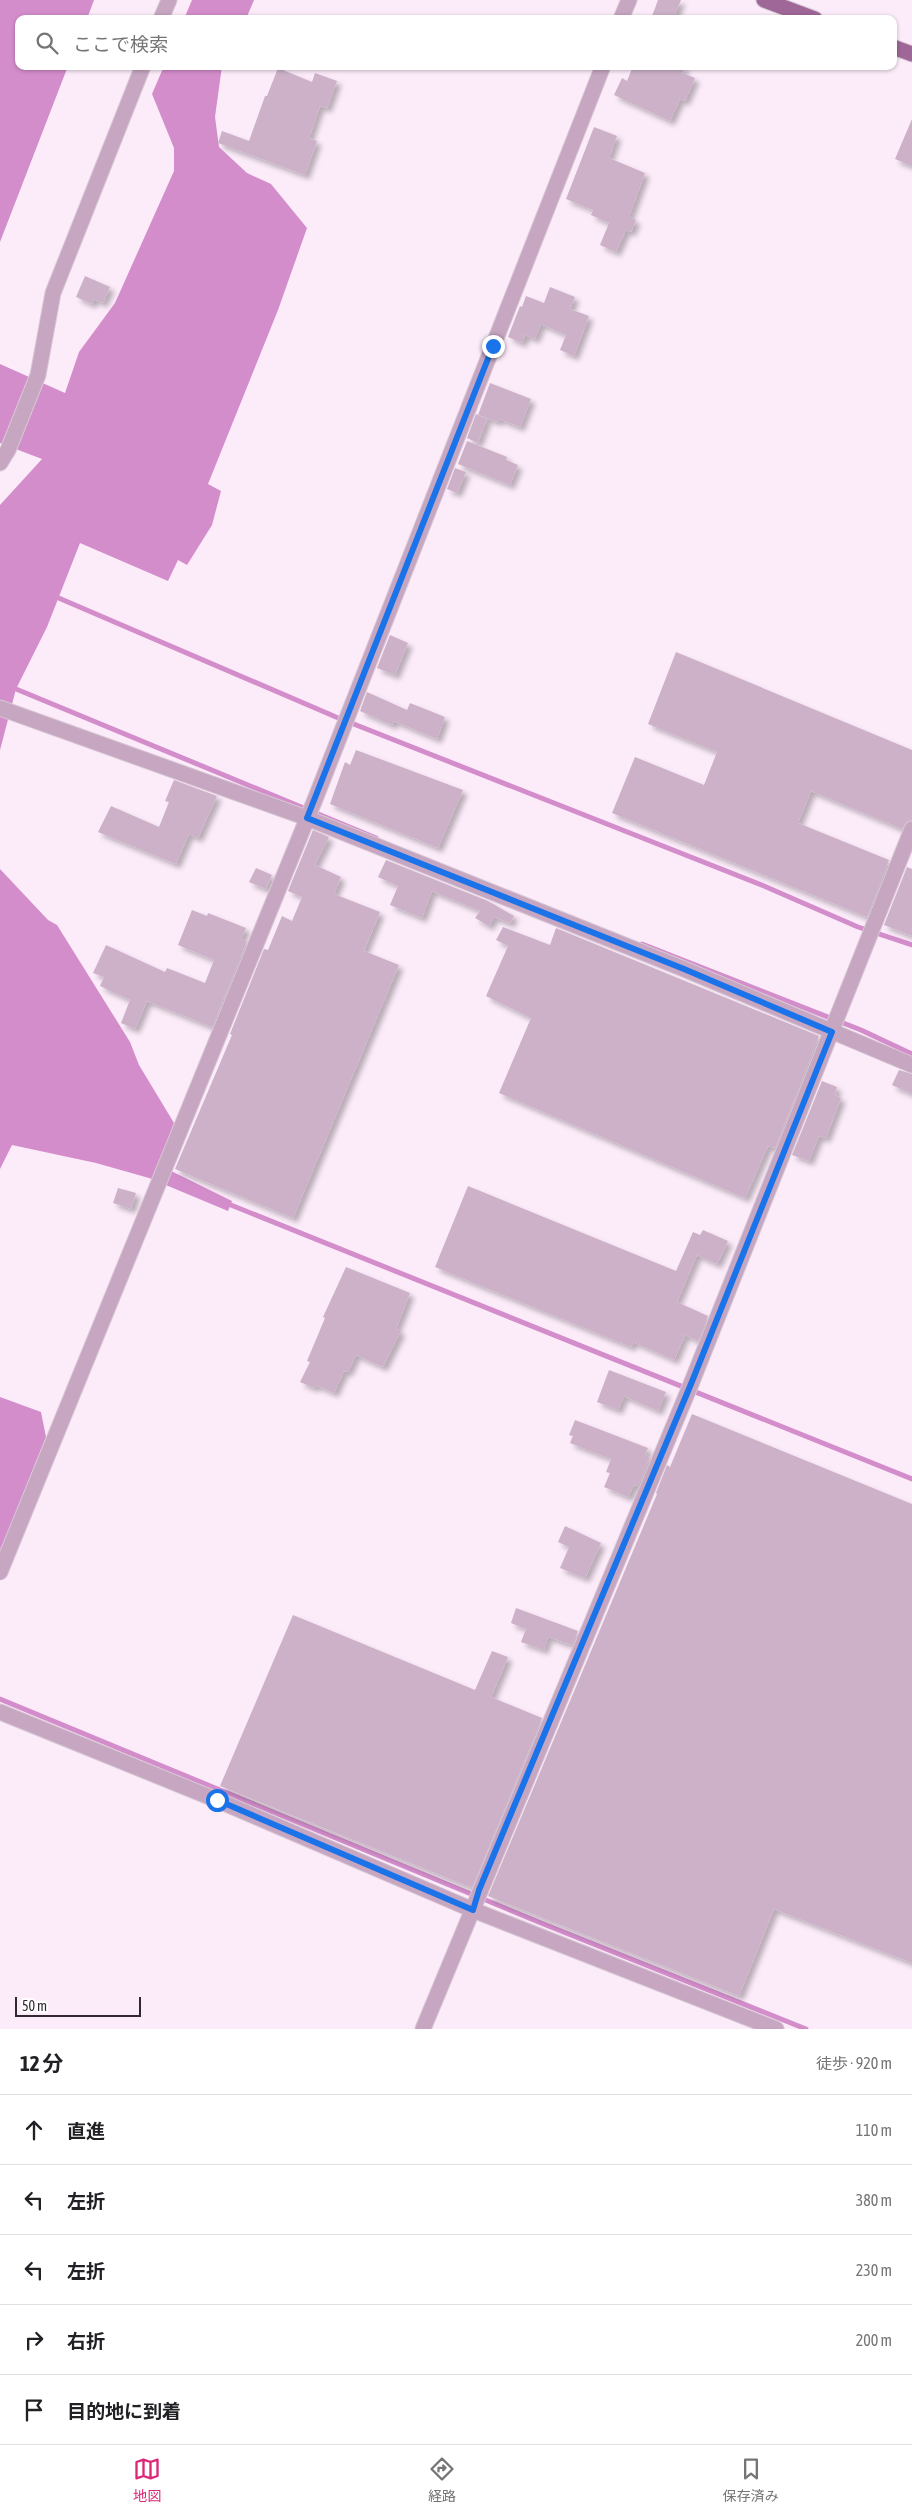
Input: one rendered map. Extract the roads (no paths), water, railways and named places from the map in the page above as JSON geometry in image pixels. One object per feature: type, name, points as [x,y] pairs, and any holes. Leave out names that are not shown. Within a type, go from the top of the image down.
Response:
[{"type":"main road","points":[[764,0],[804,15]]},
{"type":"main road","points":[[897,48],[912,54]]},
{"type":"street","points":[[163,15],[169,0]]},
{"type":"street","points":[[623,15],[629,0]]},
{"type":"street","points":[[0,463],[8,450],[38,375],[53,293],[140,70]]},
{"type":"street","points":[[0,1572],[314,802],[601,70]]},
{"type":"street","points":[[0,708],[307,818],[684,969],[835,1025],[912,1065]]},
{"type":"street","points":[[423,2029],[688,1390],[912,828]]},
{"type":"street","points":[[0,1712],[217,1800],[475,1901],[776,2029]]},
{"type":"waterway","points":[[54,596],[336,717],[764,886],[858,927],[912,945]]},
{"type":"waterway","points":[[16,689],[376,838]]},
{"type":"waterway","points":[[642,944],[861,1030],[912,1054]]},
{"type":"waterway","points":[[226,1203],[912,1479]]},
{"type":"waterway","points":[[0,1699],[541,1923],[806,2029]]}]
